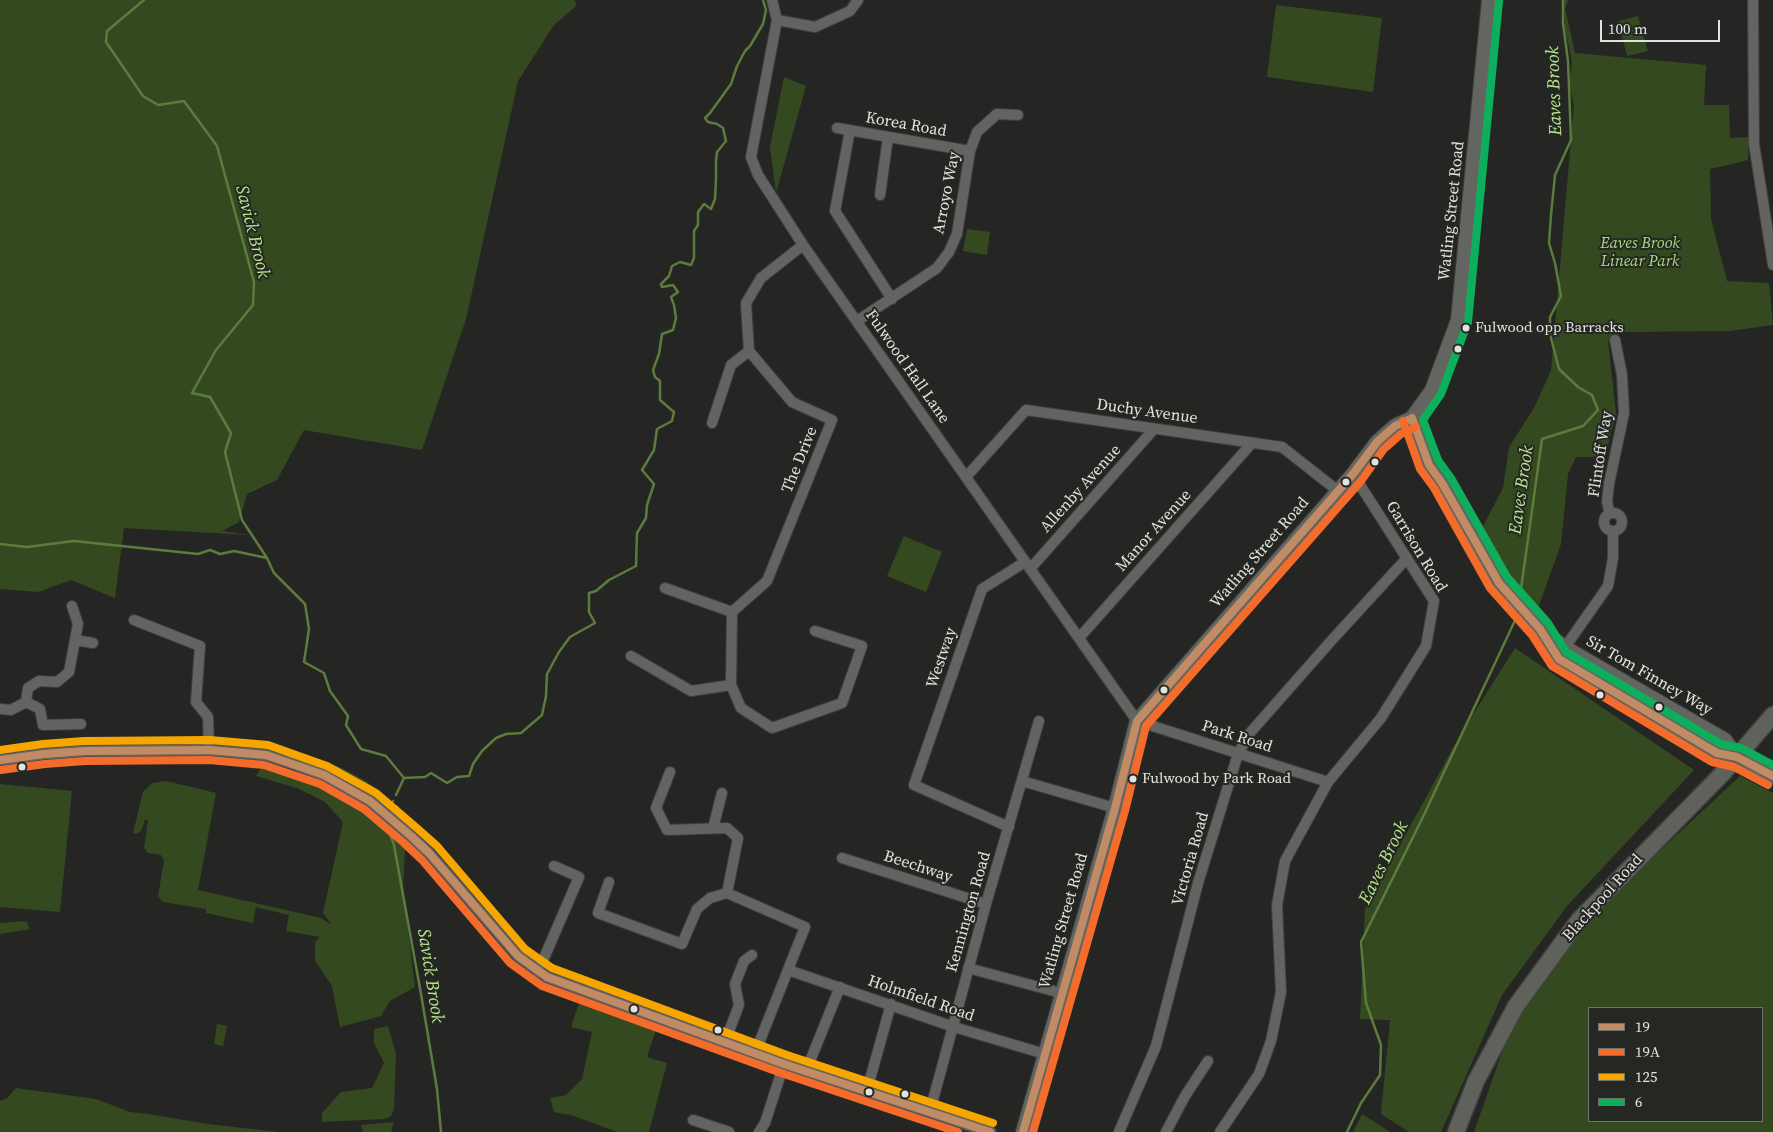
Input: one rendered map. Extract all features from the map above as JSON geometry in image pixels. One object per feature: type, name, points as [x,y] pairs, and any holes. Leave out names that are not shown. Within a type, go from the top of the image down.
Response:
[{"type":"highway","name":"Blackpool Road","points":[[1456,1132],[1476,1081],[1516,1006],[1578,920],[1738,757],[1773,715]]},
{"type":"main road","name":"Watling Street Road","points":[[1023,1132],[1115,808],[1137,721],[1353,474],[1377,442],[1394,426],[1412,418],[1432,390],[1458,320],[1489,0]]},
{"type":"main road","name":"Sir Tom Finney Way","points":[[1412,418],[1429,465],[1499,583],[1561,653],[1725,740],[1738,757],[1773,776]]},
{"type":"street","name":"Fulwood Hall Lane","points":[[772,0],[778,20],[751,157],[758,175],[803,246],[1137,721]]},
{"type":"street","points":[[778,20],[815,27],[850,11],[858,0]]},
{"type":"street","points":[[1753,0],[1754,144],[1773,265]]},
{"type":"street","name":"Arroyo Way","points":[[857,321],[937,268],[949,252],[957,234],[970,151],[977,132],[996,114],[1018,115]]},
{"type":"street","name":"Korea Road","points":[[837,128],[970,151]]},
{"type":"street","points":[[850,130],[835,211],[892,299]]},
{"type":"street","points":[[880,196],[888,137]]},
{"type":"street","points":[[712,423],[731,365],[749,351],[746,304],[761,278],[803,246]]},
{"type":"street","name":"Flintoff Way","points":[[1561,653],[1608,586],[1613,558],[1613,531],[1608,530],[1605,524],[1606,517],[1610,514],[1607,502],[1609,484],[1624,413],[1622,375],[1616,340]]},
{"type":"street","name":"The Drive","points":[[732,612],[767,581],[832,420],[792,402],[749,351]]},
{"type":"street","name":"Duchy Avenue","points":[[966,477],[1026,410],[1282,447],[1338,490]]},
{"type":"street","name":"Allenby Avenue","points":[[1028,565],[1154,429]]},
{"type":"street","name":"Manor Avenue","points":[[1079,638],[1252,443]]},
{"type":"street","name":"Garrison Road","points":[[1220,1132],[1259,1074],[1271,1042],[1281,992],[1277,905],[1285,861],[1328,782],[1381,718],[1426,646],[1434,601],[1353,474]]},
{"type":"street","name":"Victoria Road","points":[[1119,1132],[1156,1046],[1198,883],[1238,754],[1249,734],[1407,558]]},
{"type":"street","name":"Westway","points":[[1009,827],[914,785],[982,589],[1028,565]]},
{"type":"street","points":[[665,588],[732,612],[731,685],[741,708],[772,728],[842,703],[862,646],[816,631]]},
{"type":"street","points":[[26,702],[28,688],[39,681],[57,682],[69,672],[78,624],[72,606]]},
{"type":"street","points":[[134,620],[200,646],[196,702],[208,716],[209,750]]},
{"type":"street","points":[[75,640],[93,643]]},
{"type":"street","points":[[631,656],[692,691],[731,685]]},
{"type":"street","points":[[0,709],[11,710],[26,702]]},
{"type":"street","points":[[26,702],[40,709],[44,725],[81,724]]},
{"type":"street","name":"Kennington Road","points":[[930,1111],[980,924],[1039,721]]},
{"type":"street","name":"Park Road","points":[[1137,721],[1328,782]]},
{"type":"street","points":[[0,760],[85,751],[209,750],[266,755],[324,775],[370,801],[411,836],[436,860],[518,956],[538,972],[784,1064],[990,1132]]},
{"type":"street","points":[[670,772],[656,808],[666,830],[727,828],[738,838],[726,893]]},
{"type":"street","points":[[1022,781],[1115,808]]},
{"type":"street","points":[[713,828],[722,792]]},
{"type":"street","name":"Beechway","points":[[842,858],[986,904]]},
{"type":"street","points":[[538,972],[579,877],[554,866]]},
{"type":"street","points":[[609,882],[598,913],[682,944],[697,909],[710,898],[726,893],[805,927],[755,1053]]},
{"type":"street","points":[[725,1042],[739,1005],[735,984],[744,962],[752,955]]},
{"type":"street","points":[[968,968],[1062,993]]},
{"type":"street","name":"Holmfield Road","points":[[788,970],[954,1027],[1045,1054]]},
{"type":"street","points":[[806,1071],[840,987]]},
{"type":"street","points":[[867,1090],[891,1004]]},
{"type":"street","points":[[1166,1132],[1185,1096],[1208,1061]]},
{"type":"street","points":[[759,1132],[765,1124],[784,1064]]},
{"type":"street","points":[[693,1120],[729,1132]]},
{"type":"green space","points":[[0,0],[575,0],[576,6],[554,25],[518,81],[466,319],[422,450],[304,430],[277,480],[247,494],[239,522],[222,531],[249,535],[124,528],[115,598],[71,580],[38,592],[0,589]]},
{"type":"green space","name":"Eaves Brook Linear Park","points":[[1564,0],[1568,0],[1565,8],[1575,53],[1706,65],[1704,105],[1729,105],[1730,138],[1749,137],[1748,160],[1710,169],[1711,219],[1727,281],[1769,283],[1773,325],[1730,331],[1621,332],[1608,341],[1616,413],[1605,457],[1576,457],[1568,474],[1561,544],[1537,611],[1502,568],[1482,528],[1503,488],[1509,447],[1534,408],[1551,371],[1574,105],[1569,84],[1572,62],[1565,28]]},
{"type":"green space","points":[[1276,5],[1382,18],[1373,92],[1267,77]]},
{"type":"green space","points":[[1638,16],[1648,51],[1627,56],[1618,21]]},
{"type":"green space","points":[[784,77],[806,86],[776,193],[770,147]]},
{"type":"green space","points":[[967,229],[990,232],[987,255],[963,251]]},
{"type":"green space","points":[[904,536],[942,552],[926,592],[887,576]]},
{"type":"green space","points":[[1515,648],[1694,770],[1567,906],[1502,995],[1441,1132],[1409,1132],[1381,1114],[1390,1020],[1360,1019],[1365,909],[1460,735]]},
{"type":"green space","points":[[278,748],[303,754],[340,767],[366,781],[390,800],[390,805],[395,807],[397,804],[410,821],[408,825],[377,799],[337,773],[275,751]]},
{"type":"green space","points":[[266,764],[314,778],[338,790],[366,807],[382,820],[399,834],[416,854],[405,850],[403,887],[415,987],[390,1001],[381,1016],[340,1027],[332,986],[315,961],[315,942],[320,937],[286,931],[289,915],[256,907],[253,923],[206,913],[206,909],[163,902],[158,896],[164,861],[161,855],[148,853],[144,848],[148,820],[145,820],[141,831],[136,834],[133,833],[143,792],[152,783],[166,781],[216,793],[198,890],[321,918],[332,925],[323,913],[343,822],[325,802],[297,788],[256,776],[263,765]]},
{"type":"green space","points":[[1740,776],[1773,793],[1773,1132],[1474,1132],[1501,1055],[1526,1001],[1584,924]]},
{"type":"green space","points":[[0,784],[72,791],[60,912],[0,907]]},
{"type":"green space","points":[[26,921],[30,929],[0,934],[0,923]]},
{"type":"green space","points":[[581,997],[658,1024],[647,1057],[667,1063],[649,1132],[617,1132],[571,1115],[554,1112],[550,1098],[566,1095],[582,1079],[592,1032],[571,1027]]},
{"type":"green space","points":[[217,1024],[227,1026],[223,1046],[214,1044]]},
{"type":"green space","points":[[388,1026],[396,1054],[394,1109],[391,1116],[385,1119],[322,1122],[322,1113],[341,1092],[372,1088],[384,1063],[374,1043],[374,1029]]},
{"type":"green space","points":[[16,1088],[96,1099],[130,1112],[278,1132],[0,1132],[0,1101],[7,1098]]},
{"type":"green space","points":[[1362,1114],[1390,1132],[1353,1132]]},
{"type":"green space","points":[[394,1122],[391,1132],[363,1132],[361,1125]]},
{"type":"waterway","name":"Savick Brook","points":[[144,0],[107,31],[106,42],[143,96],[158,105],[184,101],[217,146],[254,282],[253,305],[216,350],[192,393],[210,397],[231,433],[225,452],[242,520],[267,558],[274,573],[305,604],[309,629],[304,662],[324,673],[330,691],[348,716],[346,725],[361,749],[386,756],[404,778],[396,795]]},
{"type":"waterway","points":[[404,778],[425,777],[431,773],[447,783],[457,777],[469,776],[473,764],[482,751],[496,738],[506,734],[521,733],[542,715],[546,696],[547,674],[559,652],[570,637],[595,623],[589,612],[589,593],[596,591],[609,580],[636,566],[637,533],[646,518],[647,505],[654,484],[642,470],[654,450],[657,429],[672,421],[674,412],[660,400],[660,381],[655,377],[653,370],[659,354],[662,334],[673,330],[676,318],[671,297],[678,292],[673,285],[662,287],[661,284],[669,276],[672,266],[680,262],[691,265],[694,258],[694,231],[698,225],[698,212],[704,204],[711,209],[715,199],[717,152],[726,141],[723,128],[708,122],[705,118],[731,84],[737,66],[763,24],[766,10],[763,0]]},
{"type":"waterway","name":"Eaves Brook","points":[[1520,596],[1542,439],[1583,426],[1598,410],[1592,395],[1578,387],[1559,369],[1550,334],[1550,317],[1561,296],[1549,243],[1555,175],[1571,140],[1568,61],[1563,23],[1563,0]]},
{"type":"waterway","points":[[0,544],[27,547],[74,541],[198,554],[210,550],[220,554],[234,551],[267,558]]},
{"type":"waterway","name":"Eaves Brook","points":[[1347,1132],[1361,1103],[1380,1075],[1381,1045],[1366,1003],[1361,942],[1422,819],[1518,614]]},
{"type":"waterway","name":"Savick Brook","points":[[387,825],[394,845],[421,994],[437,1089],[441,1132]]},
{"type":"transit line","name":"6","points":[[1499,1],[1468,322],[1441,394],[1423,420],[1438,460],[1451,478],[1507,577],[1548,623],[1566,652],[1721,744],[1741,748],[1773,765]]},
{"type":"transit line","name":"19","points":[[1412,418],[1429,465],[1442,483],[1499,583],[1540,629],[1559,659],[1717,753],[1737,757],[1773,776]]},
{"type":"transit line","name":"19","points":[[1023,1132],[1115,808],[1137,721],[1353,474],[1377,442],[1395,426],[1412,418]]},
{"type":"transit line","name":"19A","points":[[1403,421],[1420,469],[1434,488],[1490,588],[1532,635],[1552,666],[1712,762],[1734,767],[1768,785]]},
{"type":"transit line","name":"19A","points":[[1033,1132],[1125,811],[1146,726],[1361,481],[1384,449],[1401,434],[1416,427]]},
{"type":"transit line","name":"125","points":[[0,750],[84,741],[210,740],[268,745],[327,766],[376,793],[437,846],[525,949],[552,968],[787,1055],[993,1123]]},
{"type":"transit line","name":"19","points":[[0,760],[85,751],[209,750],[266,755],[324,775],[370,801],[411,836],[429,853],[518,956],[547,977],[784,1064],[990,1132]]},
{"type":"transit line","name":"19A","points":[[1,770],[85,761],[209,760],[264,765],[320,784],[364,809],[404,843],[422,860],[510,963],[542,986],[781,1073],[958,1132]]},
{"type":"place","name":"Fulwood opp Barracks","points":[[1466,328]]},
{"type":"place","name":"Fulwood by Park Road","points":[[1133,779]]}]
